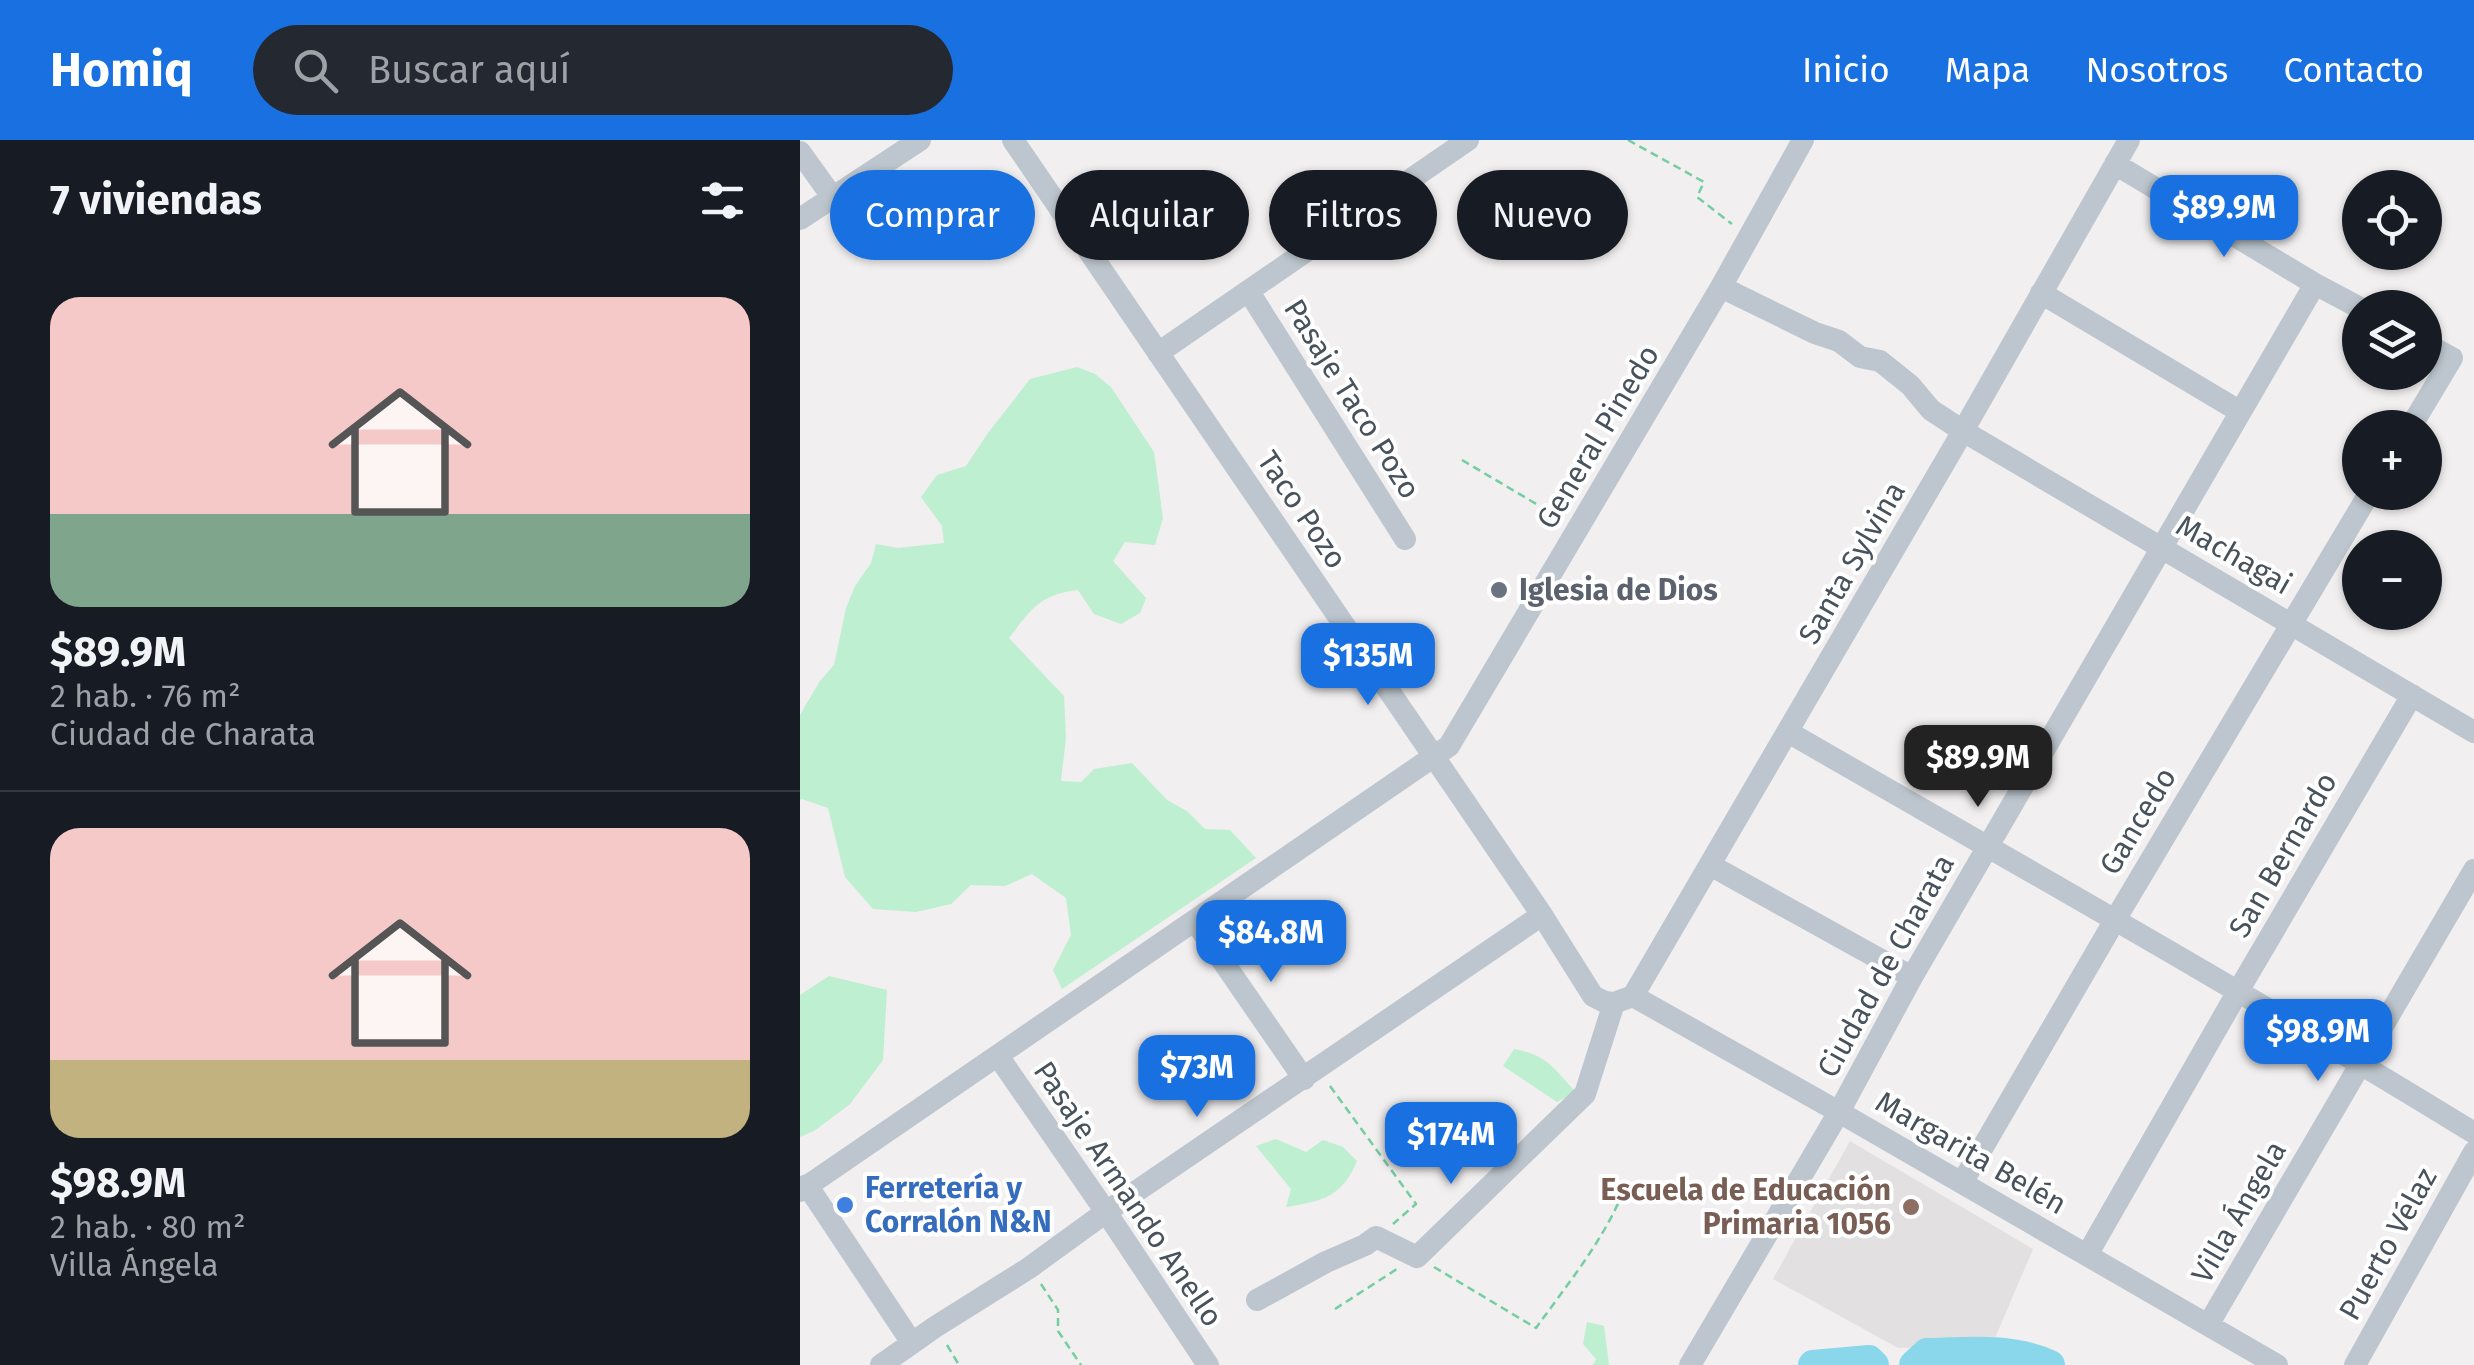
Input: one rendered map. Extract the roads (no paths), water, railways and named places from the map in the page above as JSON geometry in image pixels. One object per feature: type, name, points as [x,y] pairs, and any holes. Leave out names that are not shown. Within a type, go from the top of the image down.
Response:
[{"type":"street","points":[[875,170],[920,140]]},
{"type":"street","name":"Taco Pozo","points":[[1013,140],[1593,996],[1604,1002],[1624,1000]]},
{"type":"street","points":[[1158,353],[1468,140]]},
{"type":"street","name":"General Pinedo","points":[[804,1188],[1449,746],[1721,287],[1803,140]]},
{"type":"street","name":"Santa Sylvina","points":[[1256,1300],[1376,1237],[1417,1257],[1585,1094],[1624,1000],[1710,865],[2129,140]]},
{"type":"street","points":[[800,152],[830,194]]},
{"type":"street","points":[[2115,164],[2342,298]]},
{"type":"street","points":[[800,219],[830,200]]},
{"type":"street","name":"Ciudad de Charata","points":[[1690,1365],[2315,284]]},
{"type":"street","name":"Machagai","points":[[1721,287],[1839,341],[1860,357],[1880,361],[1931,410],[1963,431],[2474,732]]},
{"type":"street","name":"Pasaje Taco Pozo","points":[[1249,292],[1405,538]]},
{"type":"street","points":[[2041,293],[2239,411]]},
{"type":"street","points":[[2442,353],[2452,358],[2442,375]]},
{"type":"street","name":"Gancedo","points":[[1962,1183],[2359,510]]},
{"type":"street","name":"San Bernardo","points":[[2087,1254],[2412,695]]},
{"type":"street","points":[[1788,732],[2474,1133]]},
{"type":"street","points":[[1710,865],[1912,977]]},
{"type":"street","name":"Villa Ángela","points":[[2208,1325],[2474,870]]},
{"type":"street","points":[[881,1365],[1542,916]]},
{"type":"street","points":[[1195,922],[1311,1074]]},
{"type":"street","name":"Margarita Belén","points":[[1624,1000],[1839,1112],[2277,1365]]},
{"type":"street","name":"Pasaje Armando Anello","points":[[998,1056],[1208,1365]]},
{"type":"street","name":"Puerto Vélaz","points":[[2354,1365],[2474,1152]]},
{"type":"street","points":[[804,1188],[912,1343]]},
{"type":"waterway","points":[[1914,1365],[1927,1353],[1974,1352],[2021,1355],[2050,1365]]},
{"type":"waterway","points":[[1813,1365],[1869,1360],[1874,1365]]},
{"type":"place","name":"Iglesia de Dios","points":[[1499,590]]},
{"type":"place","name":"Ferretería y Corralón N&N","points":[[845,1205]]},
{"type":"place","name":"Escuela de Educación Primaria 1056","points":[[1911,1207]]}]
